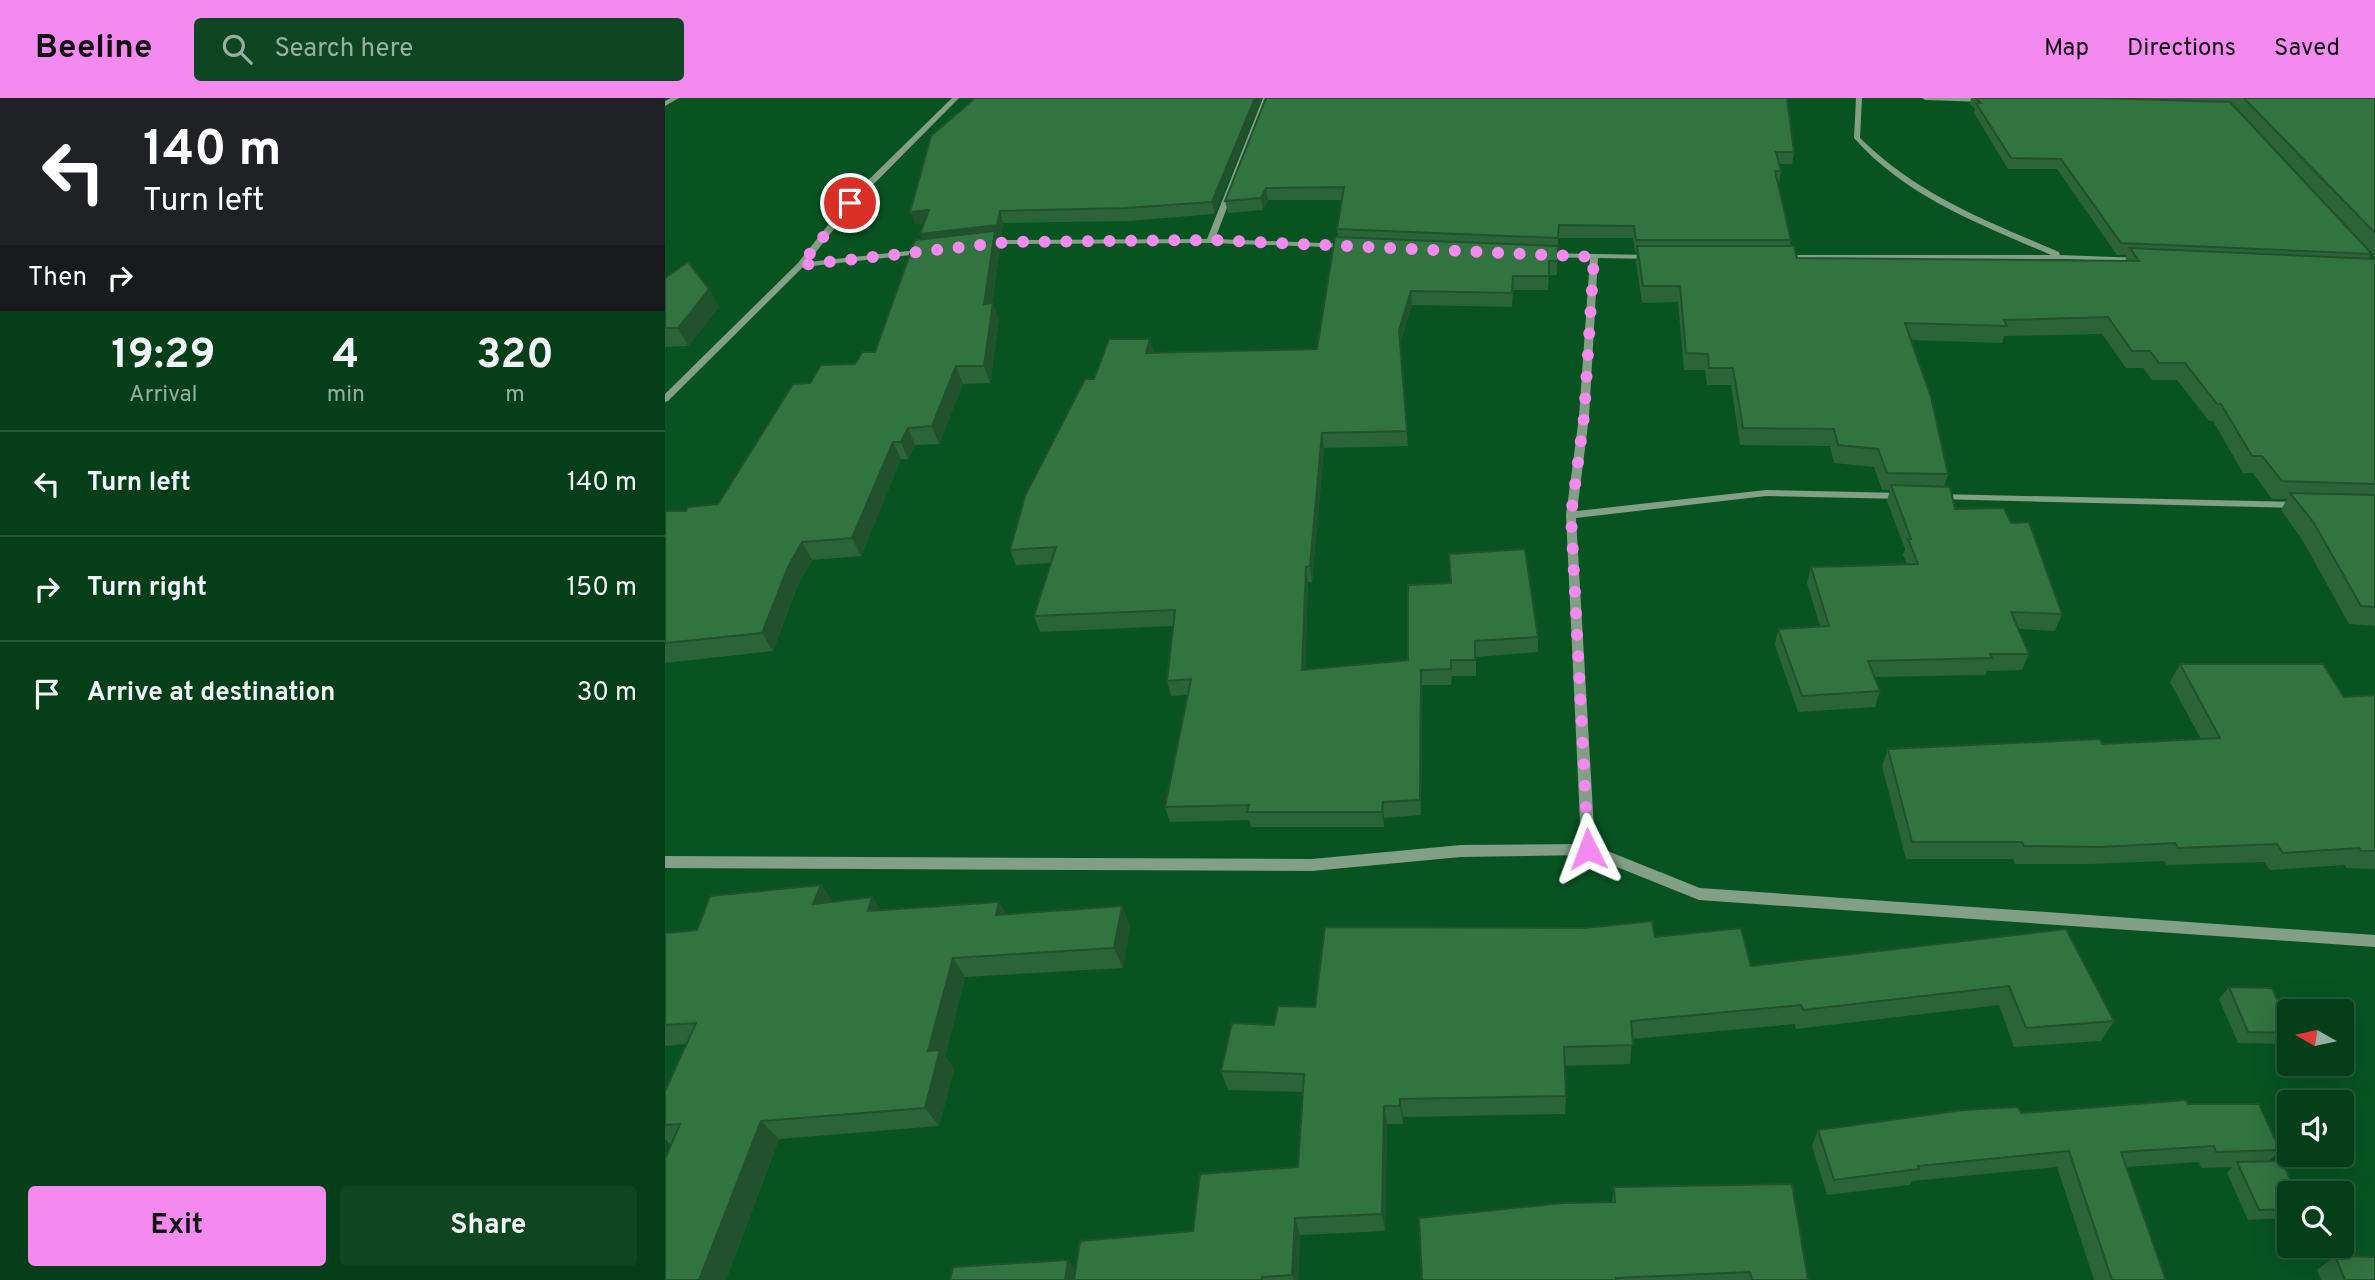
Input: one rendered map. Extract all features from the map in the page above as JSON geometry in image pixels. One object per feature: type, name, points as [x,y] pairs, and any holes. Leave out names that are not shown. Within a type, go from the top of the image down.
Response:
[{"type":"street","points":[[665,104],[676,98]]},
{"type":"street","points":[[665,399],[801,265],[850,203],[956,98]]},
{"type":"street","points":[[1210,240],[1266,98]]},
{"type":"street","points":[[1859,98],[1857,138],[1879,163],[1925,196],[2062,257]]},
{"type":"street","points":[[1926,98],[1994,100]]},
{"type":"street","points":[[967,247],[1008,242],[1210,240],[1361,247]]},
{"type":"street","points":[[801,265],[939,250]]},
{"type":"street","points":[[1525,254],[1663,257]]},
{"type":"street","points":[[1588,849],[1571,515],[1584,417],[1594,257]]},
{"type":"street","points":[[1773,257],[2062,257],[2144,260]]},
{"type":"street","points":[[1571,515],[1766,493],[1918,496]]},
{"type":"street","points":[[1932,496],[2306,505]]},
{"type":"street","points":[[665,862],[1313,865],[1461,851],[1588,849],[1699,894],[2375,941]]},
{"type":"building","points":[[975,98],[1255,98],[1212,202],[1126,208],[1000,211],[997,225],[920,234],[929,210],[910,212],[931,136]]},
{"type":"building","points":[[1266,98],[1787,98],[1794,152],[1776,152],[1781,171],[1775,171],[1791,240],[1636,240],[1634,226],[1559,225],[1558,238],[1337,229],[1344,187],[1266,188],[1261,198],[1225,201]]},
{"type":"building","points":[[1976,98],[2230,102],[2372,254],[2121,243],[2061,159],[2011,158],[1976,103],[1981,103]]},
{"type":"building","points":[[2244,98],[2375,98],[2375,233]]},
{"type":"building","points":[[995,231],[984,304],[993,303],[984,366],[956,366],[932,426],[908,428],[901,442],[893,442],[852,538],[802,542],[788,567],[762,633],[665,643],[665,511],[686,511],[688,507],[718,504],[793,384],[810,383],[821,365],[855,364],[862,352],[875,352],[915,240]]},
{"type":"building","points":[[1335,237],[1558,246],[1558,261],[1549,261],[1549,276],[1513,276],[1512,293],[1411,291],[1399,330],[1407,431],[1322,433],[1310,566],[1306,567],[1302,670],[1408,660],[1408,585],[1451,583],[1449,554],[1525,549],[1538,637],[1475,641],[1475,660],[1451,660],[1451,669],[1421,670],[1420,800],[1383,802],[1382,812],[1247,812],[1249,805],[1165,807],[1191,679],[1167,681],[1175,610],[1034,616],[1056,547],[1010,550],[1025,496],[1085,379],[1094,379],[1109,339],[1150,339],[1146,353],[1317,349]]},
{"type":"building","points":[[1637,246],[1794,246],[1797,258],[2139,261],[2130,248],[2375,259],[2375,484],[2282,481],[2262,456],[2252,456],[2221,404],[2217,404],[2185,363],[2159,363],[2150,351],[2132,351],[2108,317],[2004,320],[2007,326],[1905,323],[1931,397],[1948,474],[1887,473],[1878,449],[1838,445],[1834,429],[1743,428],[1733,368],[1709,368],[1708,354],[1686,353],[1680,286],[1643,286]]},
{"type":"building","points":[[688,262],[709,289],[678,328],[665,328],[665,278]]},
{"type":"building","points":[[1891,485],[1950,487],[1955,509],[2004,508],[2011,523],[2029,522],[2062,614],[2011,612],[2029,654],[1990,654],[1992,658],[1868,661],[1880,691],[1802,696],[1778,629],[1829,626],[1811,567],[1918,564]]},
{"type":"building","points":[[2290,493],[2375,495],[2375,607],[2361,606],[2314,523]]},
{"type":"building","points":[[2180,664],[2323,664],[2344,697],[2375,695],[2375,851],[2361,851],[2359,848],[2283,853],[2277,844],[2178,848],[2175,843],[2100,847],[2024,846],[2022,842],[1912,842],[1888,749],[2100,739],[2102,744],[2220,738]]},
{"type":"building","points":[[821,885],[813,904],[872,897],[868,911],[999,902],[996,915],[1122,906],[1114,948],[953,958],[928,1051],[940,1050],[925,1108],[761,1121],[699,1280],[665,1280],[665,1159],[680,1124],[665,1125],[665,1091],[696,1023],[665,1025],[665,933],[697,930],[710,896]]},
{"type":"building","points":[[1652,921],[1655,937],[1741,928],[1751,966],[2066,929],[2114,1021],[2026,1028],[2009,986],[1803,1010],[1801,1005],[1631,1021],[1633,1045],[1564,1047],[1566,1096],[1400,1099],[1400,1106],[1384,1106],[1382,1214],[1295,1218],[1292,1275],[1262,1277],[1262,1280],[1074,1280],[1080,1241],[1193,1231],[1200,1174],[1298,1167],[1304,1074],[1221,1071],[1232,1023],[1274,1025],[1278,1006],[1315,1007],[1325,927],[1585,928]]},
{"type":"building","points":[[2229,987],[2272,988],[2277,999],[2277,1033],[2248,1032]]},
{"type":"building","points":[[2186,1100],[2188,1104],[2259,1104],[2277,1143],[2277,1150],[2216,1152],[2214,1146],[2121,1152],[2166,1280],[2112,1280],[2069,1151],[1918,1166],[1919,1169],[1834,1180],[1818,1130],[1963,1110],[2018,1107],[2021,1113]]},
{"type":"building","points":[[2277,1161],[2277,1167],[2285,1167],[2291,1181],[2277,1181],[2277,1209],[2259,1210],[2237,1162]]},
{"type":"building","points":[[1792,1184],[1808,1280],[1752,1280],[1750,1272],[1616,1280],[1422,1280],[1419,1218],[1563,1203],[1615,1202],[1614,1187]]},
{"type":"building","points":[[2375,1257],[2375,1280],[2345,1280],[2336,1258]]},
{"type":"building","points":[[1068,1260],[1065,1280],[950,1280],[953,1267]]},
{"type":"route","points":[[850,203],[801,265],[1008,242],[1210,240],[1594,257],[1584,417],[1571,515],[1588,849]]}]
